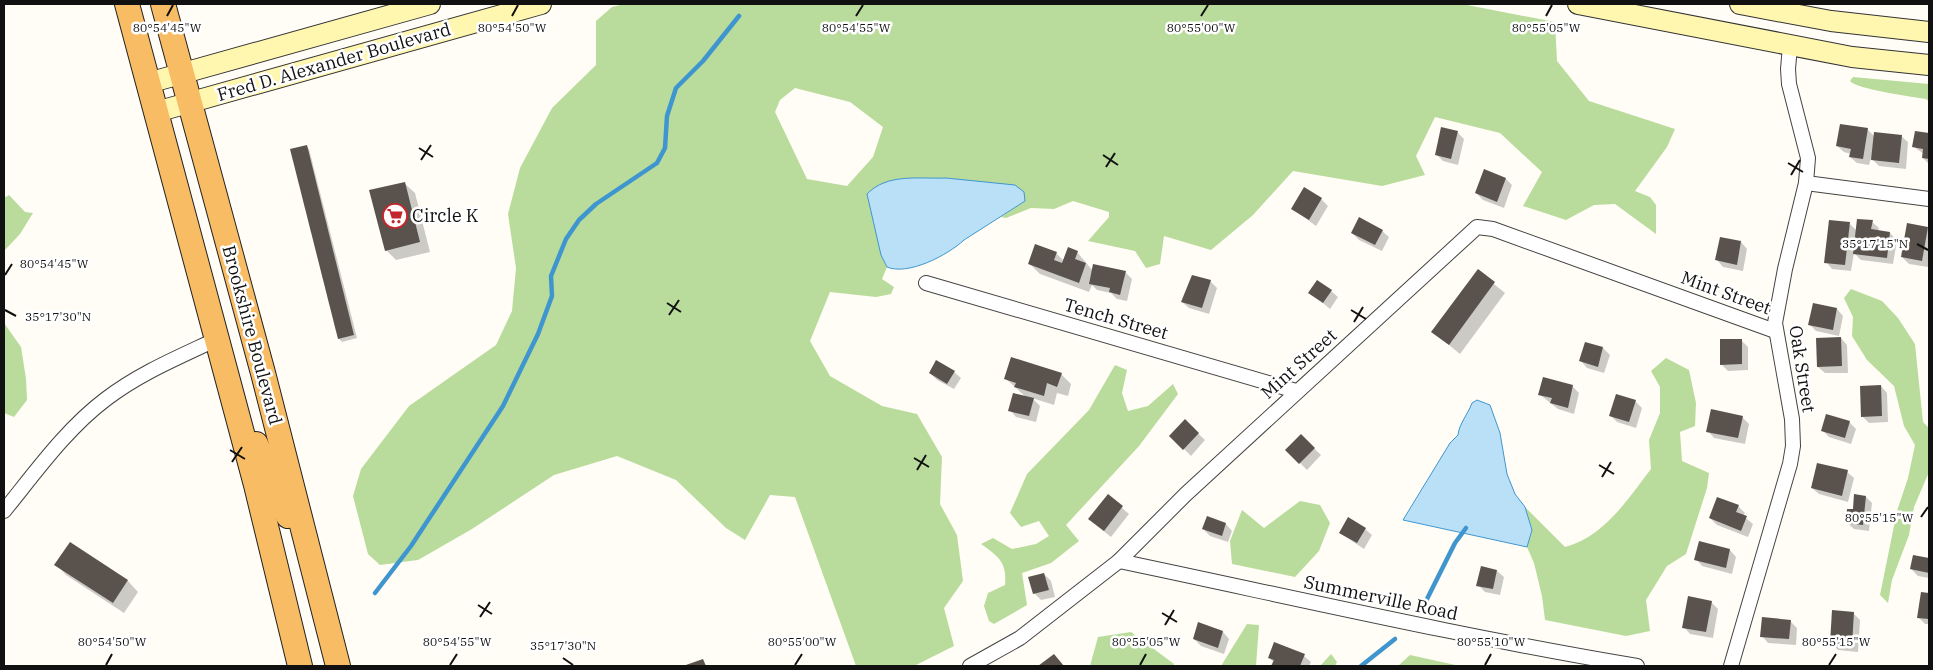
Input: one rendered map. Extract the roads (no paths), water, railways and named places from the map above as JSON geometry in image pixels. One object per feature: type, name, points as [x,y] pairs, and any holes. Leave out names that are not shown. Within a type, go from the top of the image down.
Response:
[{"type":"highway","name":"Brookshire Boulevard","points":[[127,4],[177,189],[300,666]]},
{"type":"highway","name":"Brookshire Boulevard","points":[[163,4],[338,666]]},
{"type":"highway","points":[[177,189],[200,224],[211,272],[223,308],[235,314],[246,314]]},
{"type":"highway","points":[[216,339],[232,354],[256,442],[315,577]]},
{"type":"main road","name":"Fred D. Alexander Boulevard","points":[[148,83],[430,4]]},
{"type":"main road","name":"Fred D. Alexander Boulevard","points":[[156,112],[541,4]]},
{"type":"main road","points":[[1578,4],[1852,58],[1929,65]]},
{"type":"main road","points":[[1740,4],[1838,22],[1929,32]]},
{"type":"street","name":"Oak Street","points":[[1731,666],[1790,464],[1793,446],[1792,419],[1775,331],[1785,269],[1806,183],[1808,158],[1789,84],[1790,46]]},
{"type":"street","points":[[1806,183],[1929,199]]},
{"type":"street","name":"Mint Street","points":[[970,666],[1000,651],[1020,638],[1119,561],[1186,494],[1296,392],[1469,234],[1482,226],[1775,331]]},
{"type":"street","name":"Tench Street","points":[[926,283],[1296,392]]},
{"type":"street","points":[[4,511],[44,462],[104,400],[159,366],[216,339]]},
{"type":"street","name":"Summerville Road","points":[[1119,561],[1390,619],[1553,652],[1637,666]]},
{"type":"water","points":[[904,178],[946,178],[1015,185],[1024,192],[1025,201],[938,258],[906,269],[887,267],[881,255],[867,194],[875,187],[894,180]]},
{"type":"water","points":[[1477,400],[1490,405],[1500,433],[1507,474],[1515,494],[1525,507],[1532,530],[1527,547],[1403,520],[1450,443],[1458,435],[1472,403]]},
{"type":"waterway","points":[[375,593],[411,546],[503,406],[538,334],[552,296],[551,276],[566,239],[579,220],[596,204],[657,163],[665,148],[667,116],[676,88],[703,61],[739,16]]},
{"type":"waterway","points":[[1424,605],[1455,543],[1466,528]]},
{"type":"waterway","points":[[1361,666],[1395,639]]},
{"type":"place","name":"Circle K","points":[[395,216]]}]
